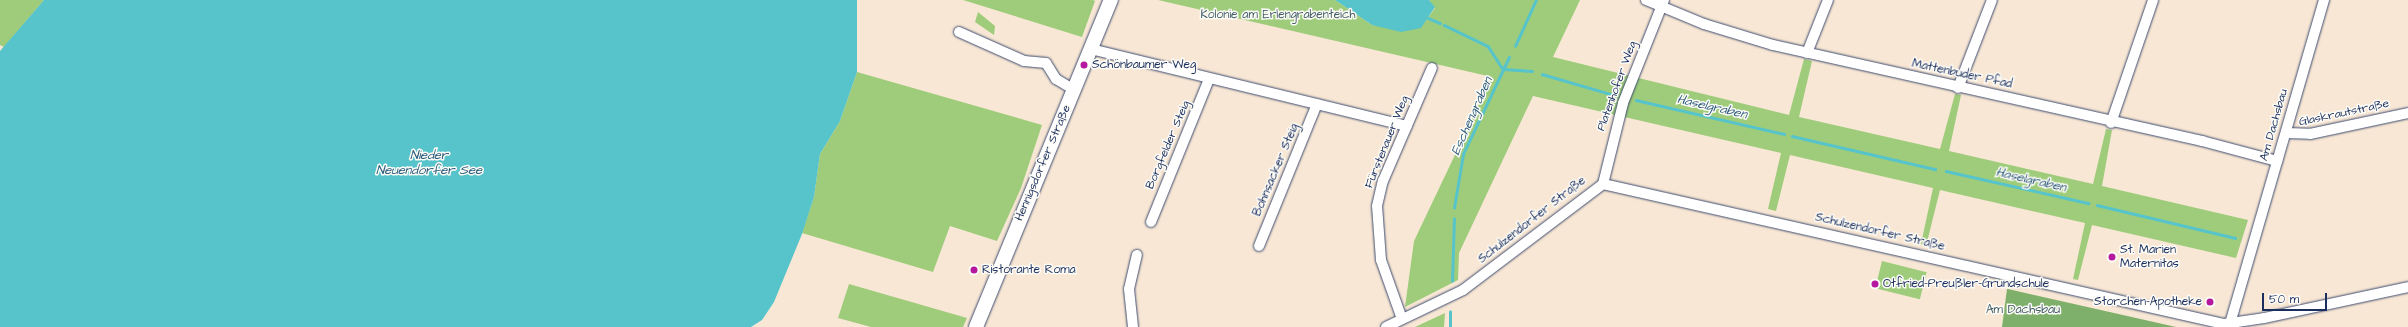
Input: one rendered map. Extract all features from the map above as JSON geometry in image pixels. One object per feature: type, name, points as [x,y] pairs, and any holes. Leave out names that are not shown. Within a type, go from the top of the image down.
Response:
[{"type":"main road","name":"Hennigsdorfer Straße","points":[[976,327],[1112,0]]},
{"type":"street","name":"Mattenbuder Pfad","points":[[1646,0],[1663,4],[1739,36],[1958,88],[2021,100],[2111,123],[2202,141],[2277,161]]},
{"type":"street","points":[[1807,53],[1828,0]]},
{"type":"street","points":[[1958,88],[1992,0]]},
{"type":"street","points":[[2111,123],[2153,0]]},
{"type":"street","name":"Am Dachsbau","points":[[2229,325],[2324,0]]},
{"type":"street","name":"Platenhofer Weg","points":[[1603,184],[1623,103],[1663,4]]},
{"type":"street","points":[[959,32],[1024,61],[1046,63],[1056,79],[1074,90]]},
{"type":"street","points":[[1091,49],[1209,79],[1407,126]]},
{"type":"street","name":"Fürstenauer Weg","points":[[1402,319],[1380,260],[1376,214],[1383,181],[1432,68]]},
{"type":"street","name":"Borgfelder Steig","points":[[1151,222],[1209,79]]},
{"type":"street","name":"Bohnsacker Steig","points":[[1259,246],[1317,104]]},
{"type":"street","name":"Glaskrautstraße","points":[[2286,133],[2310,134],[2408,113]]},
{"type":"street","name":"Schulzendorfer Straße","points":[[1386,327],[1463,290],[1603,184],[2229,325],[2408,287]]},
{"type":"street","points":[[1133,327],[1129,289],[1137,255]]},
{"type":"green space","points":[[0,0],[44,0],[4,47],[0,45]]},
{"type":"green space","points":[[963,0],[1093,0],[1095,1],[1082,37]]},
{"type":"green space","name":"Kolonie am Erlengrabenteich","points":[[1158,0],[1335,0],[1372,25],[1421,27],[1435,8],[1429,0],[1580,0],[1553,57],[1789,115],[1804,59],[1812,61],[1799,117],[1940,149],[1955,94],[1961,95],[1949,151],[2093,184],[2106,129],[2112,130],[2102,186],[2248,220],[2236,258],[2092,225],[2078,280],[2073,279],[2085,223],[1940,190],[1926,246],[1921,244],[1933,188],[1790,155],[1776,211],[1768,209],[1781,153],[1533,96],[1459,253],[1458,280],[1405,307],[1414,241],[1492,77]]},
{"type":"green space","points":[[978,12],[995,26],[994,35],[975,22]]},
{"type":"green space","points":[[857,72],[1042,125],[1021,188],[997,241],[950,226],[933,272],[802,233],[814,197],[820,154],[840,121]]},
{"type":"green space","points":[[1882,261],[1927,272],[1920,299],[1875,288]]},
{"type":"green space","points":[[849,284],[967,318],[963,327],[871,327],[838,318]]},
{"type":"green space","name":"Am Dachsbau","points":[[2008,289],[2176,327],[2002,327]]},
{"type":"green space","points":[[1445,313],[1444,327],[1415,327]]},
{"type":"water","name":"Nieder Neuendorfer See","points":[[44,0],[857,0],[857,72],[840,121],[820,154],[814,197],[802,234],[774,302],[762,320],[751,327],[0,327],[0,51]]},
{"type":"water","points":[[1335,0],[1429,0],[1435,7],[1421,28],[1401,32],[1372,25]]},
{"type":"waterway","name":"Eschengraben","points":[[1515,46],[1536,0]]},
{"type":"waterway","points":[[1428,18],[1440,23]]},
{"type":"waterway","points":[[1444,25],[1488,46],[1503,69],[1532,71]]},
{"type":"waterway","name":"Eschengraben","points":[[1454,208],[1463,154],[1509,57]]},
{"type":"waterway","name":"Haselgraben","points":[[1542,74],[1614,95]]},
{"type":"waterway","name":"Haselgraben","points":[[1636,100],[1784,134]]},
{"type":"waterway","name":"Haselgraben","points":[[1792,136],[1935,169]]},
{"type":"waterway","name":"Haselgraben","points":[[1946,171],[2088,203]]},
{"type":"waterway","name":"Haselgraben","points":[[2097,205],[2235,238]]},
{"type":"waterway","name":"Eschengraben","points":[[1452,281],[1454,219]]},
{"type":"waterway","name":"Eschengraben","points":[[1450,312],[1450,327]]},
{"type":"place","name":"Schönbaumer Weg","points":[[1084,65]]},
{"type":"place","name":"St. Marien Maternitas","points":[[2112,257]]},
{"type":"place","name":"Ristorante Roma","points":[[974,270]]},
{"type":"place","name":"Otfried-Preußler-Grundschule","points":[[1875,284]]},
{"type":"place","name":"Storchen-Apotheke","points":[[2210,302]]}]
